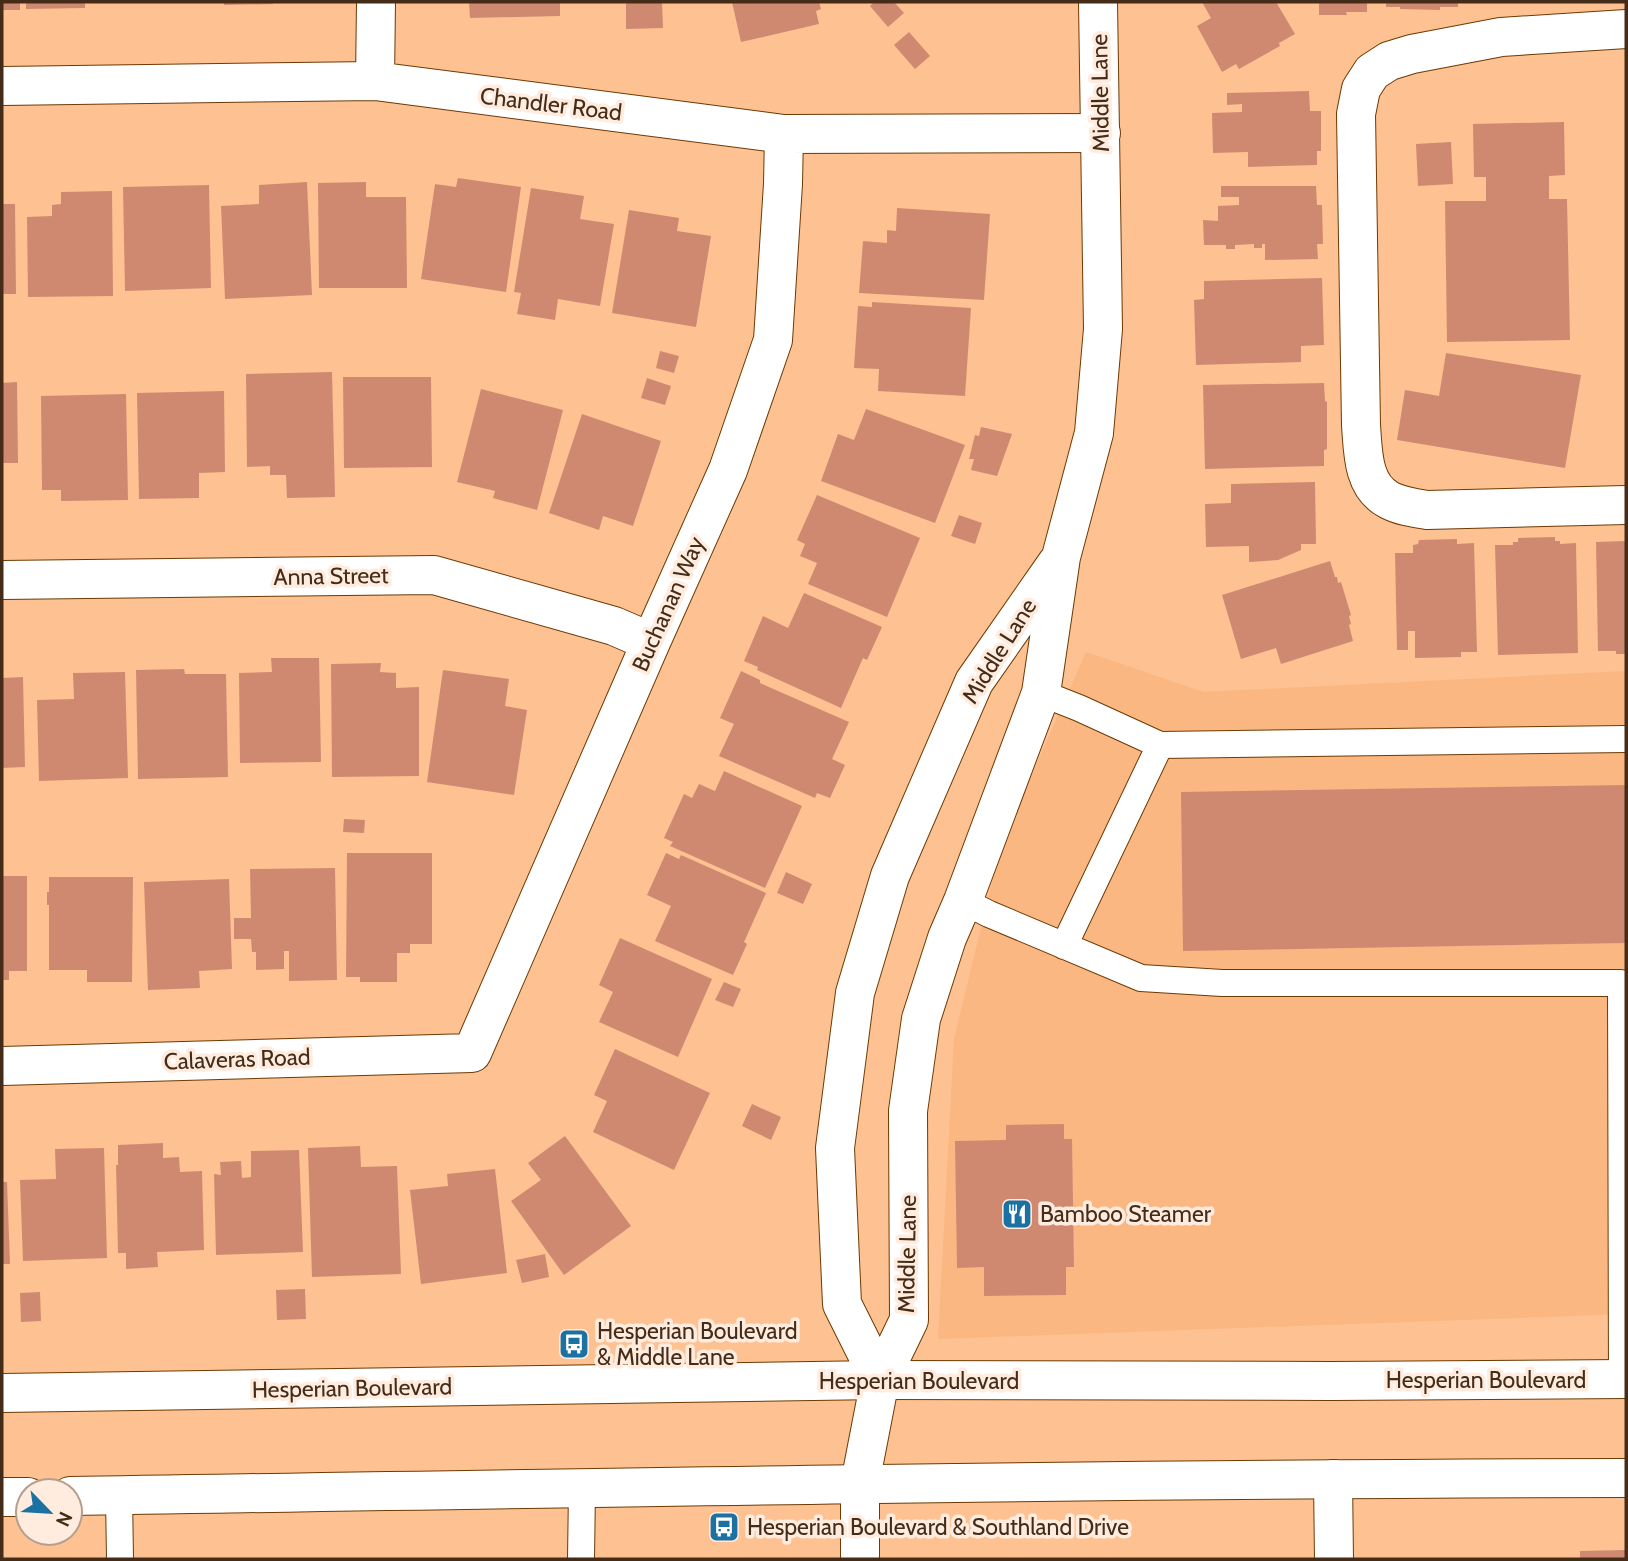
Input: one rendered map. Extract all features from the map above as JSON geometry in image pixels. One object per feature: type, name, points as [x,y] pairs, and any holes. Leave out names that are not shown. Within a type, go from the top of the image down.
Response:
[{"type":"street","points":[[375,81],[376,2]]},
{"type":"street","name":"Middle Lane","points":[[880,1380],[909,1320],[908,1111],[920,1019],[947,938],[1041,693],[1061,557],[1094,433],[1103,329],[1098,2]]},
{"type":"street","points":[[1626,29],[1502,37],[1389,61],[1372,72],[1361,89],[1356,114],[1361,425],[1366,471],[1374,488],[1388,500],[1427,509],[1626,505]]},
{"type":"street","name":"Chandler Road","points":[[2,86],[375,81],[784,134],[1101,133]]},
{"type":"street","name":"Buchanan Way","points":[[472,1053],[728,470],[773,340],[784,134]]},
{"type":"street","name":"Middle Lane","points":[[880,1380],[842,1304],[835,1147],[855,993],[890,876],[974,682],[1061,557]]},
{"type":"street","name":"Anna Street","points":[[2,580],[435,575],[614,626],[651,642]]},
{"type":"street","name":"Calaveras Road","points":[[2,1066],[472,1053]]},
{"type":"street","points":[[860,1559],[860,1483],[880,1380]]},
{"type":"street","name":"Hesperian Boulevard","points":[[2,1394],[880,1380],[1624,1380]]},
{"type":"street","points":[[84,1496],[860,1483],[1626,1478]]},
{"type":"street","points":[[1333,1479],[1334,1559]]},
{"type":"lane","points":[[1041,693],[1160,746],[1626,739]]},
{"type":"lane","points":[[1064,946],[1160,746]]},
{"type":"lane","points":[[963,901],[1141,978],[1222,984],[1624,983],[1624,1380]]},
{"type":"lane","points":[[581,1559],[582,1489]]},
{"type":"lane","points":[[119,1496],[120,1559]]},
{"type":"shaded area","points":[[1086,652],[1204,692],[1626,671],[1626,1314],[938,1339],[954,1039],[1001,845]]},
{"type":"building","points":[[2,2],[20,2],[20,10],[2,10]]},
{"type":"building","points":[[26,2],[85,2],[85,8],[26,9]]},
{"type":"building","points":[[224,2],[273,2],[273,4],[224,5]]},
{"type":"building","points":[[469,2],[560,2],[560,16],[470,18]]},
{"type":"building","points":[[626,2],[662,2],[663,28],[626,29]]},
{"type":"building","points":[[732,2],[819,2],[821,9],[816,11],[819,24],[741,42]]},
{"type":"building","points":[[874,2],[894,2],[904,13],[888,27],[870,6]]},
{"type":"building","points":[[1202,2],[1276,2],[1295,34],[1279,43],[1280,46],[1239,69],[1236,64],[1222,72],[1197,26],[1211,18]]},
{"type":"building","points":[[1319,2],[1367,2],[1367,12],[1319,15]]},
{"type":"building","points":[[1386,2],[1458,2],[1458,7],[1440,7],[1440,10],[1400,9],[1386,7]]},
{"type":"building","points":[[909,32],[930,56],[915,69],[894,45]]},
{"type":"building","points":[[1309,91],[1310,111],[1321,111],[1321,151],[1317,151],[1317,165],[1248,167],[1248,152],[1213,153],[1212,113],[1242,112],[1242,104],[1227,105],[1227,93]]},
{"type":"building","points":[[1564,122],[1565,175],[1549,176],[1549,199],[1567,199],[1570,340],[1447,342],[1445,201],[1486,201],[1486,177],[1474,177],[1473,124]]},
{"type":"building","points":[[1451,142],[1453,184],[1418,186],[1416,144]]},
{"type":"building","points":[[458,178],[521,187],[506,292],[421,279],[435,184],[456,187]]},
{"type":"building","points":[[307,182],[312,295],[225,299],[221,206],[259,204],[259,185]]},
{"type":"building","points":[[366,182],[366,197],[406,197],[407,288],[319,288],[318,183]]},
{"type":"building","points":[[209,185],[211,288],[125,291],[123,187]]},
{"type":"building","points":[[1221,186],[1316,186],[1317,205],[1322,205],[1323,244],[1317,244],[1318,259],[1265,260],[1265,244],[1262,244],[1262,248],[1254,248],[1254,244],[1235,245],[1235,249],[1226,249],[1226,245],[1204,245],[1203,220],[1218,221],[1218,206],[1239,205],[1239,197],[1221,197]]},
{"type":"building","points":[[531,188],[584,196],[580,219],[614,224],[600,306],[558,299],[555,320],[517,314],[521,293],[514,292]]},
{"type":"building","points":[[112,191],[113,296],[28,297],[27,217],[52,216],[52,205],[61,204],[61,192]]},
{"type":"building","points":[[2,204],[15,204],[16,294],[2,294]]},
{"type":"building","points":[[897,208],[990,214],[984,300],[859,293],[863,241],[887,243],[887,230],[896,231]]},
{"type":"building","points":[[629,210],[679,218],[677,231],[711,236],[696,327],[612,313]]},
{"type":"building","points":[[1322,278],[1324,345],[1301,346],[1301,362],[1196,365],[1194,300],[1204,299],[1204,281]]},
{"type":"building","points":[[872,302],[971,308],[965,396],[878,391],[879,369],[854,368],[858,306],[872,307]]},
{"type":"building","points":[[660,351],[679,356],[674,373],[656,368]]},
{"type":"building","points":[[1446,353],[1581,375],[1565,468],[1397,440],[1405,390],[1439,396]]},
{"type":"building","points":[[332,372],[335,497],[287,498],[286,475],[270,475],[270,466],[247,467],[246,374]]},
{"type":"building","points":[[343,377],[431,377],[432,467],[344,468]]},
{"type":"building","points":[[647,378],[671,386],[665,405],[641,398]]},
{"type":"building","points":[[17,382],[18,463],[2,463],[2,383]]},
{"type":"building","points":[[1324,383],[1327,402],[1327,449],[1324,450],[1324,466],[1205,469],[1203,385]]},
{"type":"building","points":[[481,389],[563,410],[537,510],[493,498],[495,491],[457,482]]},
{"type":"building","points":[[224,391],[225,472],[199,473],[199,498],[139,499],[137,393]]},
{"type":"building","points":[[126,394],[128,500],[61,501],[61,490],[42,490],[41,396]]},
{"type":"building","points":[[866,409],[965,445],[935,523],[821,481],[838,434],[854,440]]},
{"type":"building","points":[[582,414],[661,441],[633,526],[603,516],[599,530],[549,513]]},
{"type":"building","points":[[981,427],[1012,434],[997,476],[971,470],[974,459],[969,459],[975,435],[979,436]]},
{"type":"building","points":[[1315,482],[1316,544],[1301,544],[1301,550],[1278,560],[1249,562],[1249,546],[1206,547],[1205,504],[1231,503],[1231,484]]},
{"type":"building","points":[[817,495],[920,538],[887,617],[808,584],[817,563],[800,556],[805,544],[797,540]]},
{"type":"building","points":[[959,515],[982,523],[975,544],[951,536]]},
{"type":"building","points":[[1555,537],[1555,541],[1560,541],[1560,544],[1576,543],[1578,653],[1498,655],[1495,545],[1513,545],[1513,542],[1518,542],[1518,538]]},
{"type":"building","points":[[1457,539],[1457,544],[1474,543],[1477,652],[1461,652],[1461,657],[1415,658],[1415,631],[1408,631],[1408,650],[1397,650],[1395,553],[1413,553],[1413,545],[1418,544],[1419,540]]},
{"type":"building","points":[[1626,541],[1626,654],[1598,651],[1596,542]]},
{"type":"building","points":[[1330,561],[1338,583],[1341,582],[1351,615],[1349,625],[1353,641],[1281,664],[1276,648],[1241,659],[1222,595]]},
{"type":"building","points":[[804,593],[882,627],[867,660],[863,658],[841,708],[757,670],[758,667],[744,661],[763,616],[788,628]]},
{"type":"building","points":[[271,658],[319,658],[321,762],[240,763],[239,673],[272,672]]},
{"type":"building","points":[[381,663],[380,672],[396,673],[396,688],[419,687],[419,776],[332,777],[331,664]]},
{"type":"building","points":[[184,669],[185,674],[226,674],[228,777],[138,779],[136,670]]},
{"type":"building","points":[[443,670],[509,679],[505,706],[527,710],[514,795],[427,782]]},
{"type":"building","points":[[741,671],[760,680],[760,683],[849,722],[832,759],[845,765],[830,798],[817,793],[815,798],[719,756],[734,724],[720,718]]},
{"type":"building","points":[[125,672],[128,778],[39,781],[37,700],[74,699],[73,673]]},
{"type":"building","points":[[23,677],[25,767],[2,768],[2,678]]},
{"type":"building","points":[[724,771],[802,806],[765,888],[670,846],[673,842],[664,838],[684,794],[692,798],[699,784],[715,791]]},
{"type":"building","points":[[1626,785],[1626,943],[1183,951],[1181,792]]},
{"type":"building","points":[[344,819],[365,820],[364,833],[343,832]]},
{"type":"building","points":[[347,853],[432,853],[432,944],[410,944],[410,953],[397,953],[397,982],[360,982],[360,977],[346,977]]},
{"type":"building","points":[[666,853],[679,859],[681,855],[766,893],[744,942],[747,944],[733,975],[655,941],[671,906],[647,895]]},
{"type":"building","points":[[335,868],[337,980],[289,981],[289,951],[284,951],[284,969],[256,970],[256,952],[252,952],[251,939],[234,939],[234,918],[251,918],[250,869]]},
{"type":"building","points":[[786,872],[812,884],[803,904],[777,893]]},
{"type":"building","points":[[2,876],[27,876],[27,971],[9,971],[9,980],[2,980]]},
{"type":"building","points":[[49,877],[133,877],[132,982],[87,982],[87,970],[49,970]]},
{"type":"building","points":[[229,879],[232,969],[199,971],[200,988],[148,990],[144,882]]},
{"type":"building","points":[[620,938],[712,979],[678,1057],[599,1022],[613,992],[599,985]]},
{"type":"building","points":[[724,982],[741,989],[733,1007],[715,1000]]},
{"type":"building","points":[[615,1049],[710,1093],[674,1170],[593,1132],[607,1101],[594,1095]]},
{"type":"building","points":[[752,1104],[781,1117],[771,1140],[742,1126]]},
{"type":"building","points":[[1064,1124],[1064,1139],[1072,1139],[1074,1267],[1066,1267],[1066,1295],[984,1296],[984,1267],[957,1268],[955,1141],[1006,1140],[1006,1125]]},
{"type":"building","points":[[565,1136],[631,1226],[564,1275],[511,1201],[541,1180],[528,1163]]},
{"type":"building","points":[[163,1143],[163,1158],[179,1157],[180,1172],[202,1171],[204,1250],[157,1252],[158,1267],[126,1269],[126,1253],[118,1253],[118,1145]]},
{"type":"building","points":[[360,1146],[361,1167],[397,1166],[401,1274],[312,1277],[308,1148]]},
{"type":"building","points":[[104,1148],[107,1258],[23,1261],[20,1180],[56,1179],[55,1149]]},
{"type":"building","points":[[299,1150],[303,1252],[216,1255],[214,1174],[221,1175],[220,1162],[241,1161],[242,1178],[251,1177],[251,1151]]},
{"type":"building","points":[[495,1169],[507,1273],[421,1284],[410,1190],[448,1186],[447,1174]]},
{"type":"building","points":[[2,1182],[7,1182],[10,1264],[2,1264]]},
{"type":"building","points":[[545,1254],[549,1277],[522,1283],[516,1260]]},
{"type":"building","points":[[305,1289],[306,1319],[277,1320],[276,1290]]},
{"type":"building","points":[[40,1292],[41,1321],[21,1322],[20,1293]]},
{"type":"building","points":[[1626,1550],[1626,1559],[1580,1559],[1580,1551]]},
{"type":"place","name":"Bamboo Steamer","points":[[1017,1214]]},
{"type":"place","name":"Hesperian Boulevard & Middle Lane","points":[[574,1344]]},
{"type":"place","name":"Hesperian Boulevard & Southland Drive","points":[[724,1527]]}]
